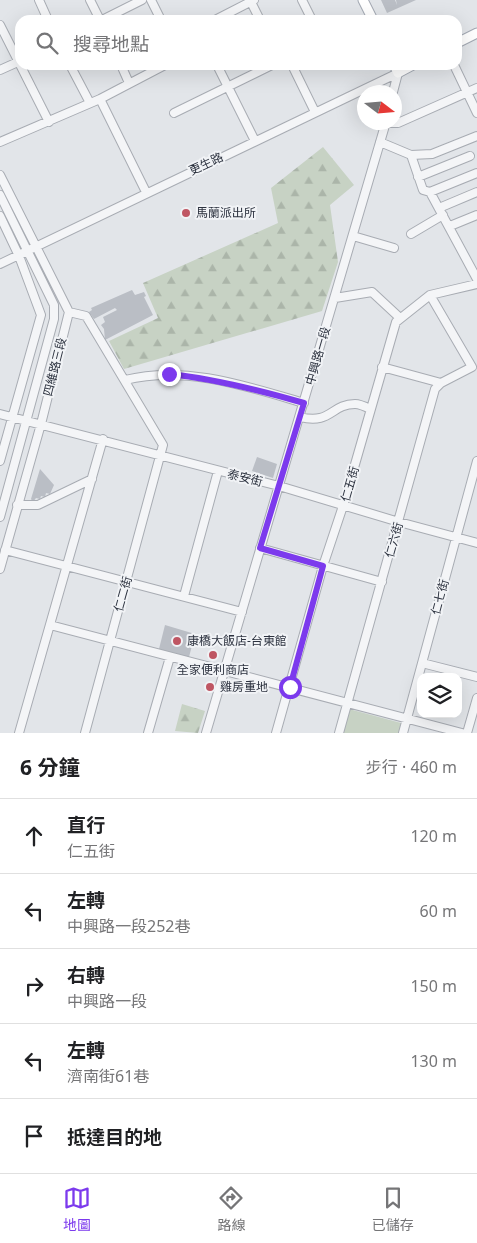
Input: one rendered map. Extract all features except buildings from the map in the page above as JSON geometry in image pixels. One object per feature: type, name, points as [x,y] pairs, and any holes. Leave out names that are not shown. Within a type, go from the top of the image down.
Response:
[{"type":"main road","points":[[363,0],[369,15]]},
{"type":"main road","points":[[462,40],[477,33]]},
{"type":"street","points":[[39,0],[46,15]]},
{"type":"street","points":[[90,0],[98,15]]},
{"type":"street","points":[[111,15],[142,0]]},
{"type":"street","points":[[151,0],[158,15]]},
{"type":"street","points":[[302,0],[310,15]]},
{"type":"street","points":[[225,15],[252,1],[256,15]]},
{"type":"street","points":[[0,25],[15,53]]},
{"type":"street","points":[[0,70],[15,63]]},
{"type":"street","points":[[23,70],[48,122]]},
{"type":"street","points":[[73,70],[90,103]]},
{"type":"street","points":[[123,70],[129,83]]},
{"type":"street","points":[[0,142],[90,103],[155,70]]},
{"type":"street","points":[[220,70],[255,141]]},
{"type":"street","points":[[174,113],[262,70]]},
{"type":"street","points":[[295,70],[316,112]]},
{"type":"street","name":"更生路","points":[[0,264],[146,192],[316,112],[394,70]]},
{"type":"street","points":[[394,85],[396,70]]},
{"type":"street","points":[[456,70],[477,113]]},
{"type":"street","points":[[402,121],[477,88]]},
{"type":"street","points":[[100,98],[146,192]]},
{"type":"street","name":"中興路一段","points":[[206,733],[384,130]]},
{"type":"street","points":[[380,142],[411,154],[432,154],[477,136]]},
{"type":"street","points":[[411,154],[423,190],[430,192],[477,173]]},
{"type":"street","points":[[418,177],[470,156]]},
{"type":"street","points":[[0,175],[69,312],[86,316],[161,439],[162,455]]},
{"type":"street","points":[[430,192],[477,279]]},
{"type":"street","points":[[411,234],[441,211],[477,192]]},
{"type":"street","name":"四維路三段","points":[[0,195],[23,254],[42,315],[0,461]]},
{"type":"street","points":[[450,226],[477,215]]},
{"type":"street","name":"四維路三段","points":[[0,216],[54,305],[54,320],[0,517]]},
{"type":"street","points":[[353,236],[394,248]]},
{"type":"street","name":"仁五街","points":[[276,733],[390,338],[400,318],[430,295],[477,284]]},
{"type":"street","points":[[334,298],[372,292],[400,318]]},
{"type":"street","points":[[382,367],[441,383],[472,367],[430,295]]},
{"type":"street","name":"四維路三段","points":[[0,569],[41,424],[69,312]]},
{"type":"street","points":[[125,380],[146,375],[209,379],[249,387],[304,403]]},
{"type":"street","name":"仁六街","points":[[339,733],[435,389],[441,383]]},
{"type":"street","points":[[300,416],[319,420],[341,408],[356,404],[370,409]]},
{"type":"street","name":"泰安街","points":[[0,414],[103,439],[279,486],[343,506],[477,543]]},
{"type":"street","points":[[21,733],[103,439]]},
{"type":"street","name":"仁二街","points":[[85,733],[162,455]]},
{"type":"street","name":"仁七街","points":[[403,733],[477,461]]},
{"type":"street","points":[[184,596],[218,471]]},
{"type":"street","points":[[18,505],[35,506],[92,478]]},
{"type":"street","points":[[260,548],[382,582]]},
{"type":"street","points":[[6,550],[242,612]]},
{"type":"street","points":[[50,625],[462,733]]},
{"type":"street","points":[[148,733],[170,656]]},
{"type":"street","points":[[422,664],[477,677]]},
{"type":"street","points":[[467,733],[477,698]]},
{"type":"green space","points":[[323,147],[354,185],[330,205],[338,262],[322,311],[124,369],[109,341],[158,318],[143,283],[278,223],[271,188]]},
{"type":"green space","points":[[182,704],[205,711],[198,733],[175,731]]},
{"type":"green space","points":[[349,709],[401,723],[399,733],[342,733]]},
{"type":"place","name":"馬蘭派出所","points":[[186,213]]},
{"type":"place","name":"康橋大飯店-台東館","points":[[177,641]]},
{"type":"place","name":"全家便利商店","points":[[213,655]]},
{"type":"place","name":"雞房重地","points":[[210,687]]},
{"type":"route","points":[[169,374],[249,387],[304,403],[260,548],[323,566],[290,687]]}]
